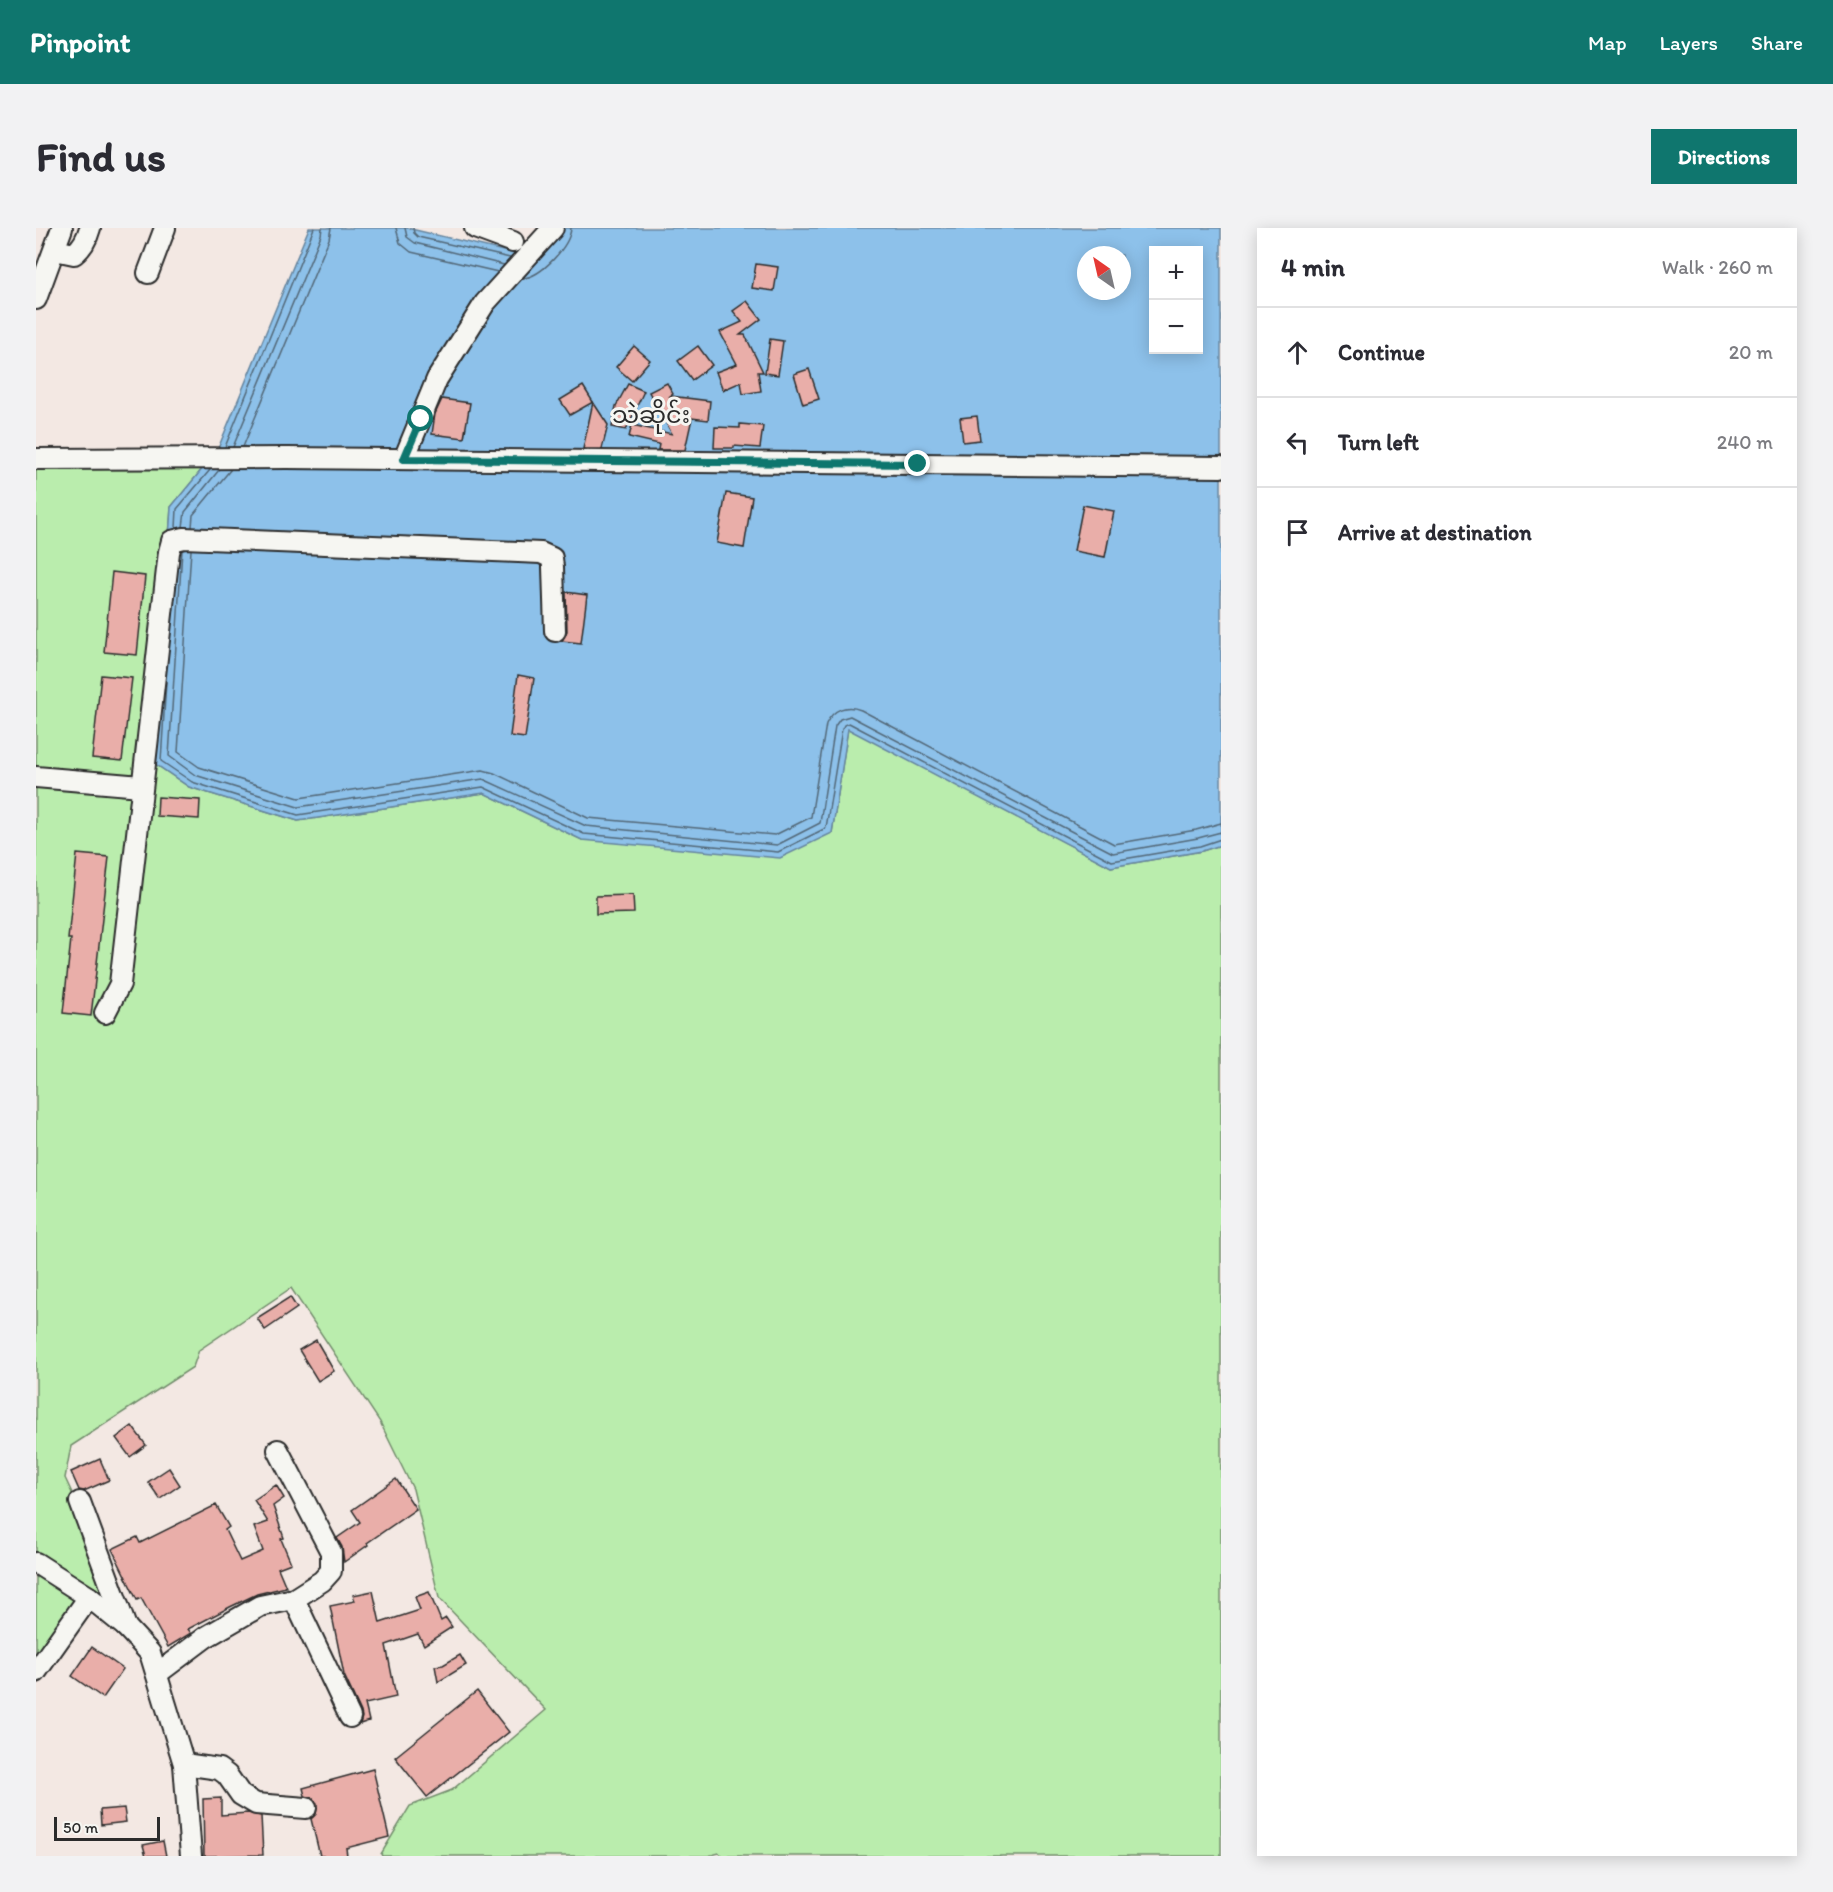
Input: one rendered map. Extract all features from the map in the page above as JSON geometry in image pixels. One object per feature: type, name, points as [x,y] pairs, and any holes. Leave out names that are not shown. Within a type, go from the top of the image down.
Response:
[{"type":"street","points":[[37,294],[62,228]]},
{"type":"street","points":[[55,250],[74,254],[81,248],[90,228]]},
{"type":"street","points":[[148,273],[165,228]]},
{"type":"street","points":[[475,228],[513,242]]},
{"type":"street","points":[[404,459],[437,379],[485,303],[553,228]]},
{"type":"street","points":[[36,459],[404,459],[1221,467]]},
{"type":"street","points":[[105,1012],[120,984],[141,786],[172,541],[184,538],[541,553],[552,558],[555,631]]},
{"type":"street","points":[[36,777],[141,786]]},
{"type":"street","points":[[158,1673],[206,1637],[260,1606],[294,1599],[322,1581],[331,1571],[331,1551],[278,1450]]},
{"type":"street","points":[[80,1502],[126,1627]]},
{"type":"street","points":[[36,1563],[89,1597],[126,1627],[150,1653],[184,1764],[191,1856]]},
{"type":"street","points":[[36,1672],[89,1597]]},
{"type":"street","points":[[294,1599],[350,1717]]},
{"type":"street","points":[[184,1764],[219,1768],[241,1795],[256,1804],[306,1808]]},
{"type":"green space","points":[[217,451],[171,507],[154,763],[189,787],[298,821],[484,793],[582,840],[832,833],[848,728],[1111,867],[1202,851],[1221,845],[1221,1856],[723,1856],[719,1853],[708,1856],[382,1856],[381,1854],[410,1806],[452,1790],[546,1710],[439,1598],[413,1489],[380,1422],[291,1288],[199,1350],[193,1367],[71,1446],[65,1478],[119,1593],[76,1613],[36,1662],[36,457]]},
{"type":"water","points":[[309,228],[407,228],[524,256],[551,228],[1221,228],[1221,845],[1202,851],[1111,867],[848,729],[832,833],[780,858],[582,840],[484,793],[298,821],[189,787],[154,763],[171,507],[217,451]]},
{"type":"building","points":[[756,264],[778,267],[774,291],[752,288]]},
{"type":"building","points":[[747,301],[761,319],[740,335],[745,335],[763,372],[758,372],[761,391],[743,394],[741,382],[723,390],[716,372],[737,364],[720,332],[742,322],[733,311]]},
{"type":"building","points":[[770,339],[783,341],[778,375],[765,373]]},
{"type":"building","points":[[634,346],[650,360],[632,381],[616,367]]},
{"type":"building","points":[[698,346],[712,365],[692,380],[678,361]]},
{"type":"building","points":[[809,369],[819,399],[803,404],[794,374]]},
{"type":"building","points":[[667,383],[673,394],[670,396],[710,401],[708,420],[692,418],[685,450],[658,450],[659,444],[629,437],[632,425],[672,434],[649,392]]},
{"type":"building","points":[[628,384],[644,391],[626,430],[612,427],[616,406]]},
{"type":"building","points":[[583,386],[593,402],[570,415],[560,400]]},
{"type":"building","points":[[442,399],[470,403],[464,438],[432,434],[435,414]]},
{"type":"building","points":[[593,402],[608,425],[602,449],[583,449]]},
{"type":"building","points":[[977,416],[980,440],[963,442],[960,418]]},
{"type":"building","points":[[740,424],[763,426],[760,448],[734,446],[734,448],[714,448],[715,427],[740,428]]},
{"type":"building","points":[[726,493],[752,497],[744,548],[717,543]]},
{"type":"building","points":[[1083,505],[1114,511],[1105,557],[1074,551]]},
{"type":"building","points":[[112,572],[145,576],[137,655],[104,652]]},
{"type":"building","points":[[566,592],[587,595],[581,643],[562,641],[567,631]]},
{"type":"building","points":[[101,675],[132,678],[122,761],[92,758]]},
{"type":"building","points":[[518,675],[534,678],[525,738],[510,736]]},
{"type":"building","points":[[158,797],[200,800],[199,819],[157,816]]},
{"type":"building","points":[[77,854],[109,857],[91,1016],[63,1013]]},
{"type":"building","points":[[633,895],[634,913],[596,914],[596,896]]},
{"type":"building","points":[[290,1297],[297,1308],[265,1330],[257,1318]]},
{"type":"building","points":[[316,1340],[334,1371],[318,1381],[299,1350]]},
{"type":"building","points":[[132,1426],[146,1445],[130,1457],[116,1438]]},
{"type":"building","points":[[100,1459],[109,1480],[84,1491],[79,1490],[71,1472]]},
{"type":"building","points":[[169,1468],[180,1485],[160,1499],[148,1482]]},
{"type":"building","points":[[396,1479],[416,1509],[344,1562],[342,1547],[337,1538],[360,1522],[352,1510]]},
{"type":"building","points":[[276,1485],[284,1498],[273,1506],[284,1538],[281,1539],[291,1563],[278,1568],[286,1587],[257,1594],[230,1607],[188,1629],[191,1633],[168,1647],[141,1598],[137,1600],[112,1549],[137,1537],[140,1543],[216,1505],[229,1527],[225,1530],[240,1561],[263,1551],[254,1527],[268,1522],[254,1500]]},
{"type":"building","points":[[373,1591],[380,1623],[420,1610],[415,1597],[429,1592],[441,1621],[446,1618],[452,1627],[424,1645],[418,1634],[386,1645],[396,1697],[365,1704],[369,1721],[360,1724],[361,1712],[344,1675],[330,1606],[355,1601],[353,1595]]},
{"type":"building","points":[[92,1647],[123,1669],[103,1698],[72,1676]]},
{"type":"building","points":[[460,1655],[466,1665],[438,1682],[435,1666],[443,1665]]},
{"type":"building","points":[[477,1691],[509,1732],[427,1797],[395,1757]]},
{"type":"building","points":[[373,1769],[389,1837],[346,1848],[347,1856],[320,1856],[311,1819],[316,1814],[317,1803],[305,1796],[303,1788]]},
{"type":"building","points":[[221,1798],[221,1815],[248,1813],[261,1816],[263,1855],[204,1856],[203,1799]]},
{"type":"building","points":[[124,1808],[126,1822],[101,1825],[100,1810]]},
{"type":"building","points":[[163,1841],[166,1856],[146,1856],[143,1845]]},
{"type":"district","name":"သဲဆိုင်း","points":[[651,414]]},
{"type":"route","points":[[421,419],[404,459],[918,464]]}]
